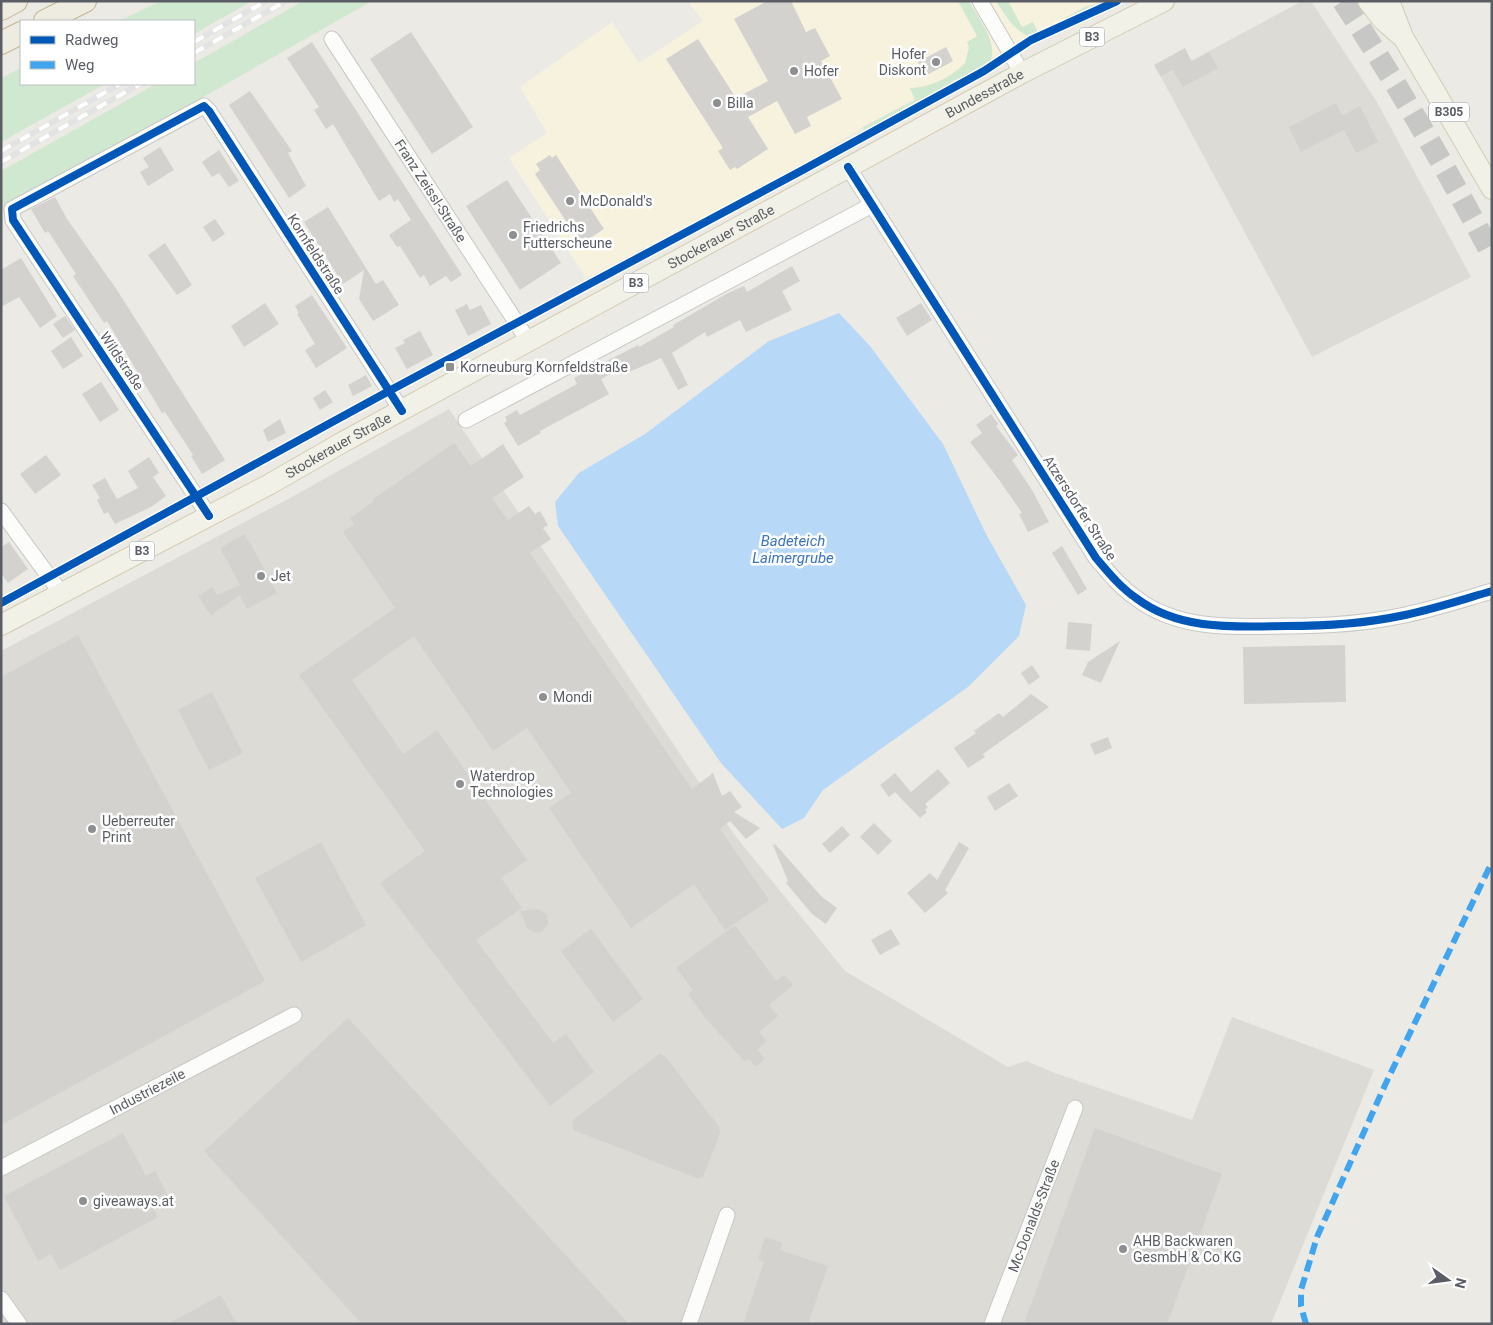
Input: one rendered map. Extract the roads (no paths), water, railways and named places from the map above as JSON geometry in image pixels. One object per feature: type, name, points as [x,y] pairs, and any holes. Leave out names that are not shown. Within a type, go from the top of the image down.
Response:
[{"type":"highway","points":[[1,9],[16,1]]},
{"type":"highway","points":[[47,20],[85,1]]},
{"type":"highway","points":[[1,43],[20,34]]},
{"type":"main road","name":"Bundesstraße","points":[[806,191],[1022,73],[1164,1]]},
{"type":"main road","name":"B305","points":[[1368,1],[1383,20],[1403,37]]},
{"type":"main road","name":"B305","points":[[1389,1],[1403,37],[1492,189]]},
{"type":"main road","name":"Stockerauer Straße","points":[[1,625],[209,516],[806,191]]},
{"type":"street","points":[[980,1],[1022,73]]},
{"type":"street","name":"Franz Zeissl-Straße","points":[[332,39],[529,342]]},
{"type":"street","name":"Wildstraße","points":[[209,516],[13,220],[12,209],[204,106],[210,111]]},
{"type":"street","name":"Kornfeldstraße","points":[[210,111],[402,411]]},
{"type":"street","name":"Atzersdorfer Straße","points":[[848,167],[1096,558],[1114,579],[1136,599],[1182,620],[1204,625],[1342,625],[1381,620],[1434,608],[1492,591]]},
{"type":"street","points":[[466,420],[872,205]]},
{"type":"street","points":[[1,511],[61,593]]},
{"type":"street","name":"Industriezeile","points":[[1,1168],[294,1015]]},
{"type":"street","name":"Mc-Donalds-Straße","points":[[992,1324],[1075,1108]]},
{"type":"street","points":[[689,1324],[727,1215]]},
{"type":"street","points":[[1,1299],[19,1324]]},
{"type":"water","name":"Badeteich Laimergrube","points":[[839,313],[870,346],[943,444],[986,534],[1026,605],[1019,636],[968,687],[823,790],[804,818],[782,829],[721,763],[558,526],[555,502],[579,473],[645,434],[769,341]]},
{"type":"tunnel","points":[[1343,1],[1383,63],[1420,126],[1492,255]]},
{"type":"railway","points":[[195,41],[266,1]]},
{"type":"railway","points":[[195,52],[286,1]]},
{"type":"railway","points":[[1,151],[118,85]]},
{"type":"railway","points":[[1,162],[138,85]]},
{"type":"place","name":"Hofer Diskont","points":[[936,62]]},
{"type":"place","name":"Hofer","points":[[794,71]]},
{"type":"place","name":"Billa","points":[[717,103]]},
{"type":"place","name":"McDonald's","points":[[570,201]]},
{"type":"place","name":"Friedrichs Futterscheune","points":[[513,235]]},
{"type":"place","name":"Korneuburg Kornfeldstraße","points":[[450,367]]},
{"type":"place","name":"Jet","points":[[261,576]]},
{"type":"place","name":"Mondi","points":[[543,697]]},
{"type":"place","name":"Waterdrop Technologies","points":[[460,784]]},
{"type":"place","name":"Ueberreuter Print","points":[[92,829]]},
{"type":"place","name":"giveaways.at","points":[[83,1201]]},
{"type":"place","name":"AHB Backwaren GesmbH & Co KG","points":[[1123,1249]]}]
